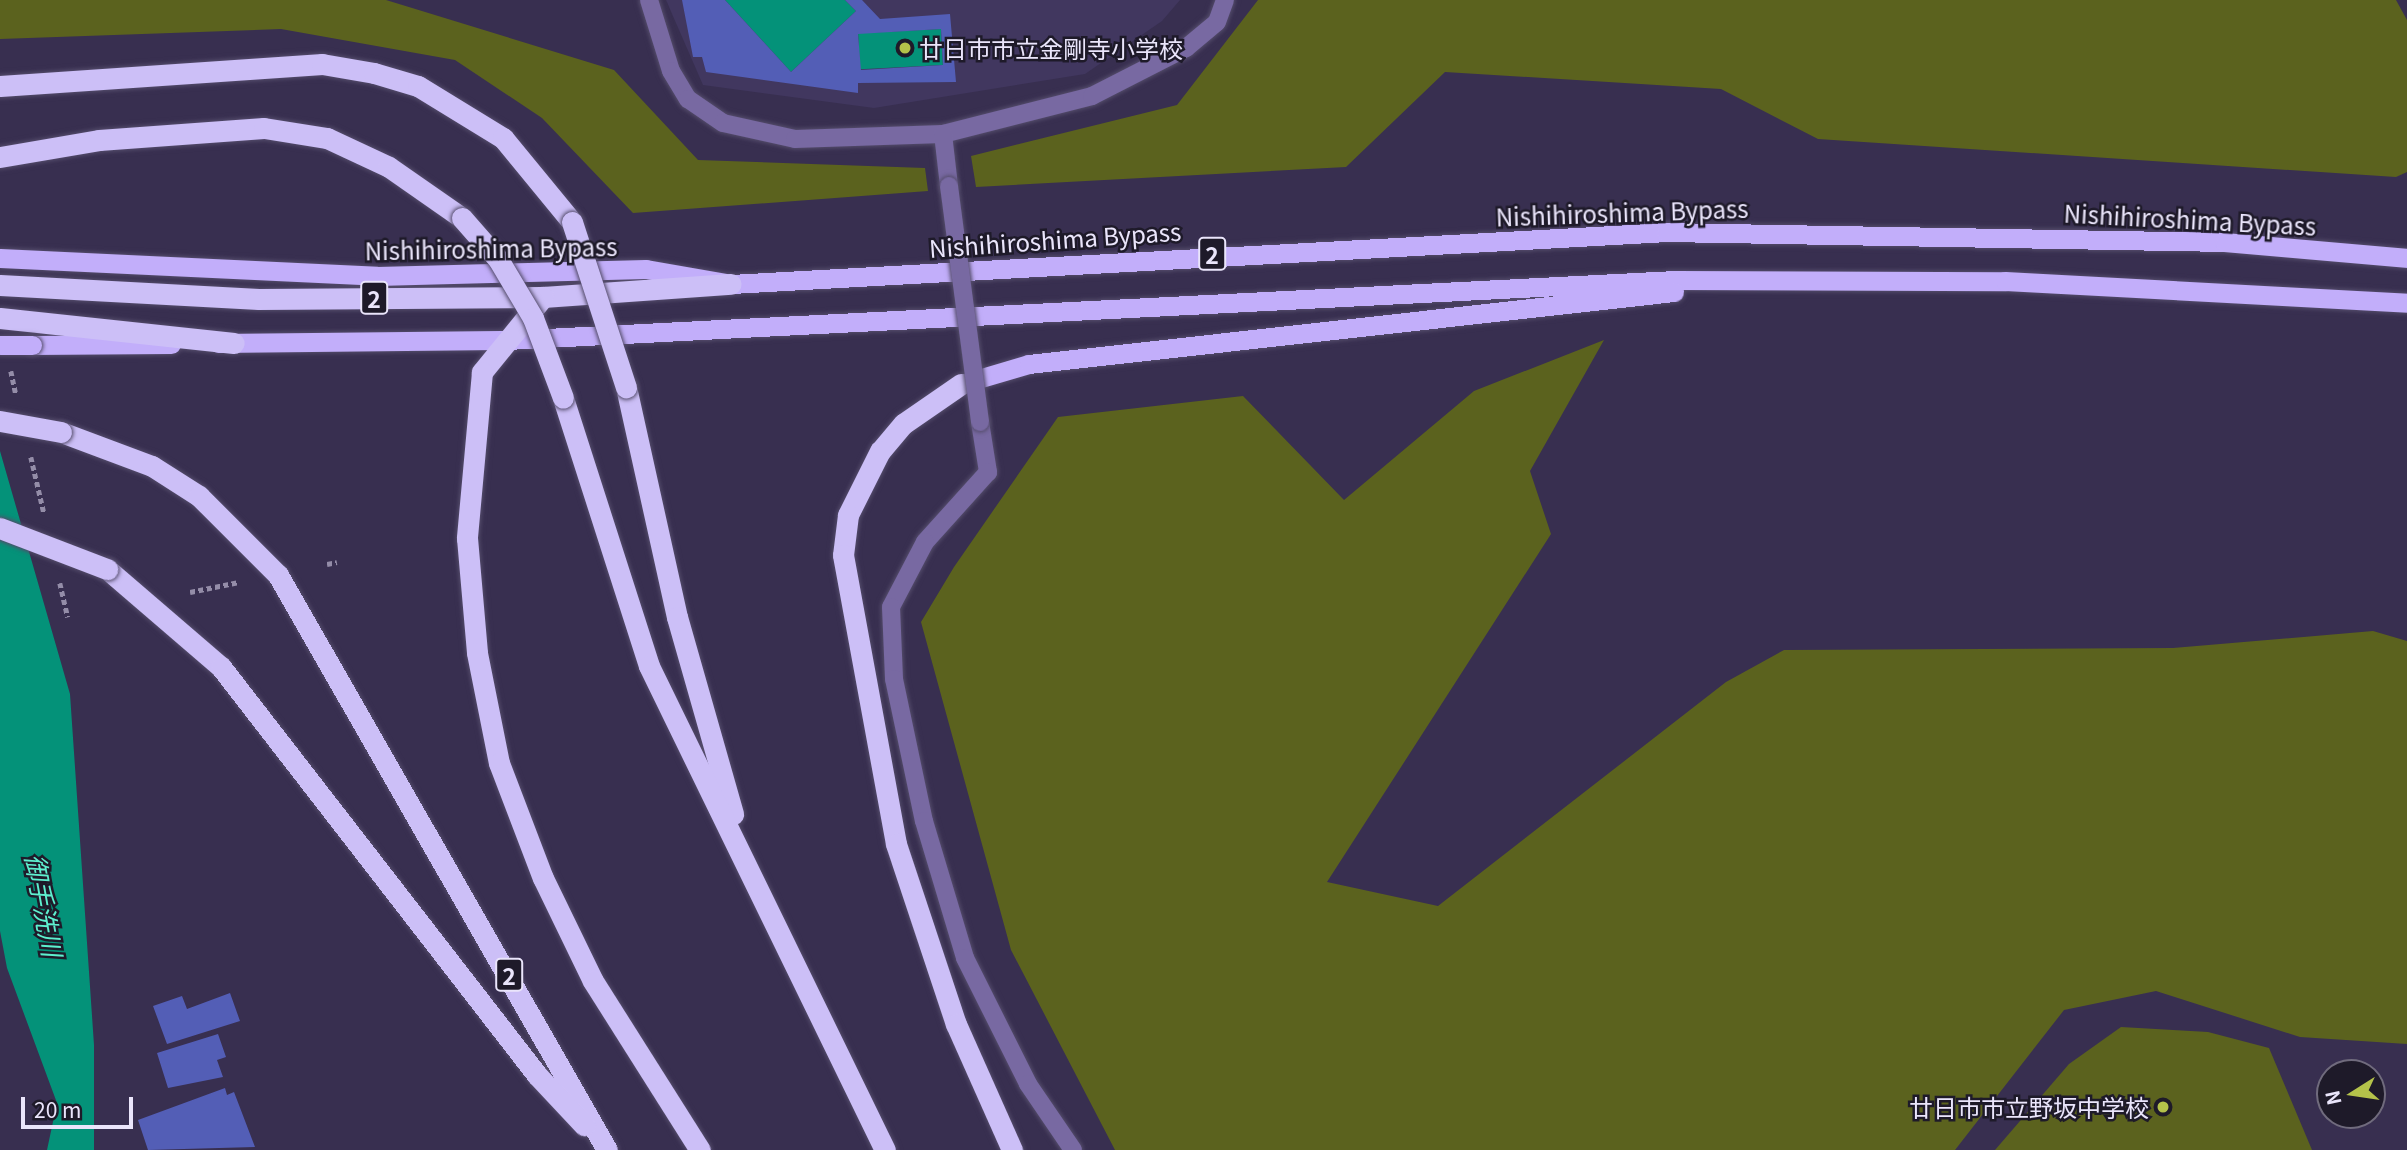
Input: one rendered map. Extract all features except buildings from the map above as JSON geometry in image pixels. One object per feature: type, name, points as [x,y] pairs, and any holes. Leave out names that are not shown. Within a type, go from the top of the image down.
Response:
[{"type":"highway","points":[[0,86],[322,64],[373,73],[418,86],[503,138],[572,222],[626,387],[681,630],[730,805],[775,924]]},
{"type":"highway","points":[[0,157],[99,140],[264,128],[327,138],[389,167],[462,218],[498,258],[533,318],[563,398],[649,666],[884,1150]]},
{"type":"highway","name":"Nishihiroshima Bypass","points":[[10,259],[377,276],[646,269],[731,284],[1666,232],[2212,241],[2407,258]]},
{"type":"highway","points":[[1012,1150],[956,1024],[897,844],[843,555],[848,515],[880,452],[903,424],[961,384],[1029,364],[1706,289],[1860,282]]},
{"type":"highway","name":"2","points":[[0,345],[507,340],[1511,287],[1860,282],[2184,288],[2407,303]]},
{"type":"highway","name":"2","points":[[9,286],[259,299],[543,297],[731,284]]},
{"type":"highway","points":[[543,297],[482,372],[467,538],[477,653],[499,763],[593,981],[700,1150]]},
{"type":"highway","name":"2","points":[[0,318],[234,343]]},
{"type":"highway","name":"2","points":[[0,421],[61,432],[152,466],[199,496],[278,575],[607,1150]]},
{"type":"highway","points":[[0,528],[107,569],[221,667],[537,1075],[607,1150]]},
{"type":"street","points":[[649,0],[671,71],[688,99],[723,123],[795,139],[943,134],[1092,96],[1186,48],[1217,22],[1224,0]]},
{"type":"street","points":[[943,134],[988,472],[925,542],[891,607],[894,679],[924,821],[965,958],[1028,1084],[1073,1150]]},
{"type":"path","points":[[9,363],[19,403]]},
{"type":"path","points":[[28,443],[46,524]]},
{"type":"path","points":[[327,564],[337,562]]},
{"type":"path","points":[[59,577],[68,617]]},
{"type":"path","points":[[190,592],[239,582]]},
{"type":"shaded area","points":[[0,0],[386,0],[614,70],[698,160],[925,168],[928,191],[633,213],[542,118],[455,60],[281,29],[0,39]]},
{"type":"shaded area","name":"廿日市市立金剛寺小学校","points":[[666,0],[1180,0],[1162,21],[1085,74],[874,108],[703,85]]},
{"type":"shaded area","points":[[1258,0],[2396,0],[2407,20],[2407,172],[2396,177],[1818,139],[1721,89],[1445,72],[1346,167],[976,187],[971,156],[1177,105]]},
{"type":"shaded area","points":[[1604,340],[1530,471],[1551,534],[1327,882],[1438,906],[1726,682],[1784,650],[2173,648],[2373,631],[2407,641],[2407,1044],[2300,1037],[2156,991],[2064,1010],[1955,1150],[1115,1150],[1011,950],[921,622],[954,567],[1058,417],[1243,396],[1344,500],[1474,391]]},
{"type":"shaded area","name":"廿日市市立野坂中学校","points":[[2121,1027],[2208,1032],[2269,1048],[2312,1150],[1995,1150],[2069,1064]]},
{"type":"water","points":[[725,0],[845,0],[856,11],[791,72]]},
{"type":"water","points":[[941,29],[943,65],[860,69],[858,33]]},
{"type":"water","name":"御手洗川","points":[[0,451],[70,694],[94,1045],[94,1150],[47,1150],[57,1103],[7,968],[0,931]]},
{"type":"place","name":"廿日市市立金剛寺小学校","points":[[905,48]]},
{"type":"place","name":"廿日市市立野坂中学校","points":[[2163,1107]]}]
